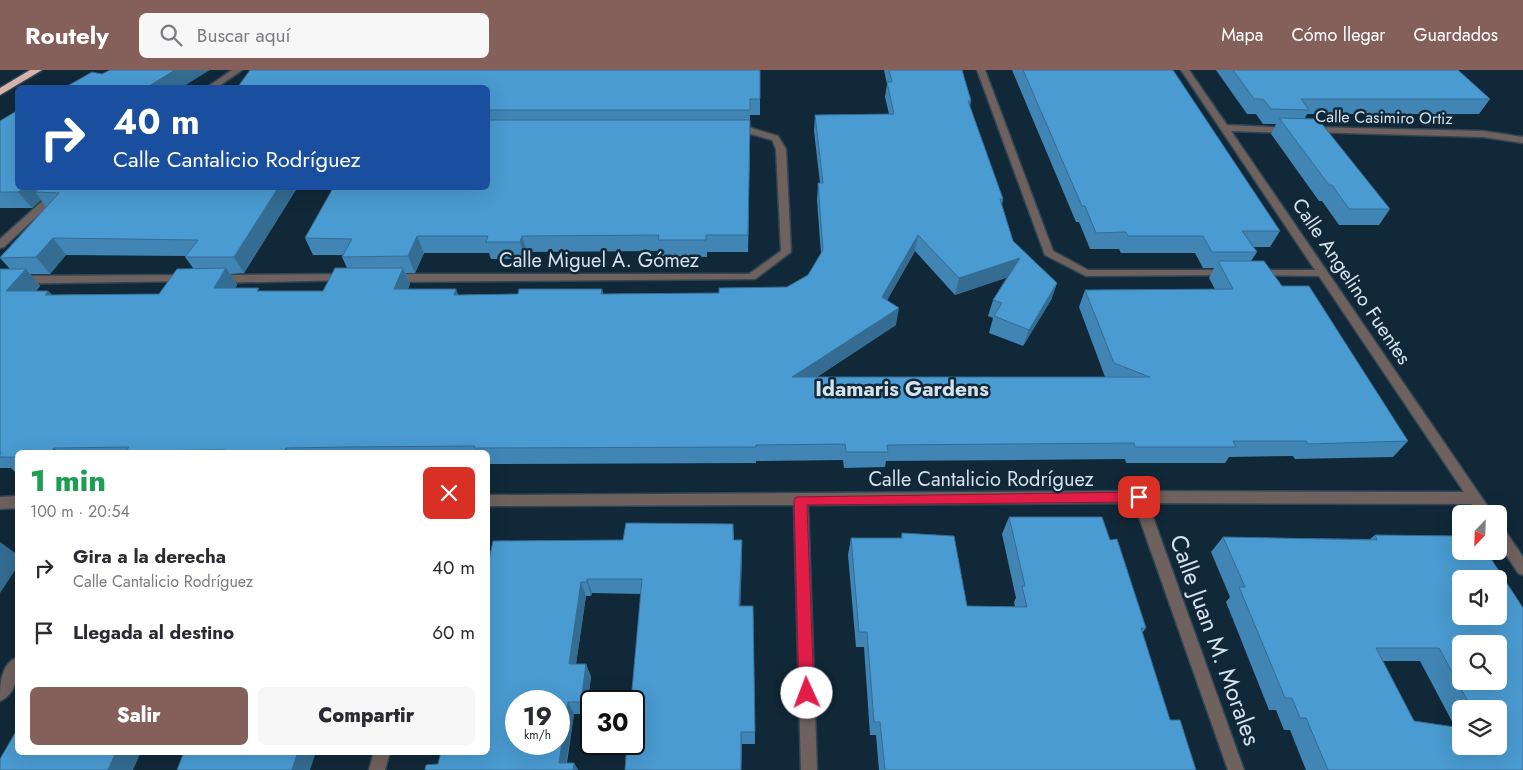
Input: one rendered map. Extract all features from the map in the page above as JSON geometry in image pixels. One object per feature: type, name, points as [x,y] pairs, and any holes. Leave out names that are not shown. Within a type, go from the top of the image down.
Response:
[{"type":"highway","points":[[0,92],[37,70]]},
{"type":"street","points":[[215,85],[238,70]]},
{"type":"street","points":[[981,70],[1049,253],[1086,273],[1322,273]]},
{"type":"street","name":"Calle Angelino Fuentes","points":[[1185,70],[1480,505]]},
{"type":"street","name":"Calle Casimiro Ortiz","points":[[1224,128],[1483,134],[1523,140]]},
{"type":"street","name":"Calle Miguel A. Gómez","points":[[386,278],[752,277],[786,252],[781,149],[775,138],[748,130],[719,130]]},
{"type":"street","points":[[0,245],[60,190]]},
{"type":"street","points":[[0,280],[356,278]]},
{"type":"street","name":"Calle Cantalicio Rodríguez","points":[[490,501],[1139,497],[1475,498]]},
{"type":"street","name":"Calle Juan M. Morales","points":[[1139,497],[1236,770]]},
{"type":"street","points":[[800,500],[809,770]]},
{"type":"street","points":[[0,503],[15,502]]},
{"type":"street","points":[[1508,546],[1523,569]]},
{"type":"street","points":[[0,693],[15,669]]},
{"type":"street","points":[[377,770],[381,755]]},
{"type":"building","points":[[110,70],[175,70],[151,85],[69,85],[92,72],[102,74]]},
{"type":"building","points":[[250,70],[760,70],[760,99],[750,99],[750,110],[490,110],[490,85],[239,85]]},
{"type":"building","points":[[889,70],[962,70],[971,101],[968,101],[1003,199],[1000,199],[1013,241],[1057,283],[1029,330],[994,316],[1002,303],[993,300],[1020,258],[959,278],[918,235],[882,297],[899,308],[792,377],[1150,377],[1114,363],[1085,290],[1233,289],[1218,261],[1264,261],[1282,286],[1309,286],[1408,441],[1308,444],[1306,441],[1233,441],[1236,447],[1135,447],[1134,443],[887,445],[888,452],[846,452],[845,444],[756,445],[756,447],[474,448],[475,446],[286,448],[285,450],[127,450],[129,447],[15,450],[15,457],[0,457],[0,269],[26,269],[6,291],[48,291],[45,295],[159,294],[177,269],[226,268],[214,288],[259,288],[257,291],[323,291],[335,268],[403,268],[394,289],[456,289],[454,295],[518,294],[519,289],[602,289],[601,294],[719,293],[719,288],[787,287],[808,275],[823,250],[818,183],[823,183],[815,115],[894,114],[887,82],[892,82]]},
{"type":"building","points":[[1023,70],[1173,70],[1280,231],[1242,231],[1257,252],[1212,252],[1203,236],[1128,236],[1126,232],[1096,233],[1085,206],[1082,206]]},
{"type":"building","points":[[1233,70],[1458,70],[1490,99],[1301,99],[1309,110],[1271,109],[1263,99],[1254,99]]},
{"type":"building","points":[[15,112],[15,190],[21,190],[18,192],[0,192],[0,121]]},
{"type":"building","points":[[1279,118],[1318,119],[1390,209],[1349,209]]},
{"type":"building","points":[[490,120],[750,120],[748,235],[706,235],[706,240],[658,240],[659,235],[522,236],[520,242],[486,242],[488,236],[417,236],[408,256],[342,257],[352,239],[305,238],[332,190],[490,190]]},
{"type":"building","points":[[38,190],[277,190],[234,257],[185,257],[198,240],[53,238],[36,257],[0,258],[59,193],[35,192]]},
{"type":"building","points":[[1009,517],[1102,517],[1110,540],[1117,539],[1146,628],[1141,628],[1170,720],[1180,720],[1196,770],[885,770],[880,722],[874,722],[867,632],[859,632],[851,538],[902,538],[902,533],[954,536],[967,606],[1027,607],[1022,586],[1025,586]]},
{"type":"building","points":[[626,523],[733,524],[733,540],[742,540],[739,606],[753,606],[755,732],[741,732],[741,770],[625,770],[626,755],[645,755],[645,690],[632,690],[642,579],[587,579],[587,582],[581,582],[569,664],[586,664],[583,690],[580,690],[580,702],[570,702],[570,690],[505,690],[505,755],[560,755],[559,763],[574,763],[573,770],[425,770],[426,765],[438,764],[440,755],[490,755],[490,555],[493,541],[623,540]]},
{"type":"building","points":[[1375,535],[1452,536],[1452,560],[1492,560],[1498,570],[1452,570],[1452,625],[1507,625],[1507,583],[1523,608],[1523,770],[1328,770],[1306,718],[1300,718],[1292,698],[1285,698],[1239,587],[1245,587],[1223,537],[1377,540]],"holes":[[[1452,635],[1507,635],[1507,690],[1462,690],[1467,700],[1507,700],[1507,755],[1452,755],[1452,727],[1414,721],[1376,648],[1439,648],[1452,672]]]},
{"type":"building","points":[[15,733],[15,755],[115,755],[108,770],[0,770],[0,759]]},
{"type":"building","points":[[183,755],[297,755],[292,770],[177,770]]},
{"type":"district","name":"Idamaris Gardens","points":[[902,389]]},
{"type":"route","points":[[807,693],[800,500],[1139,497]]}]
